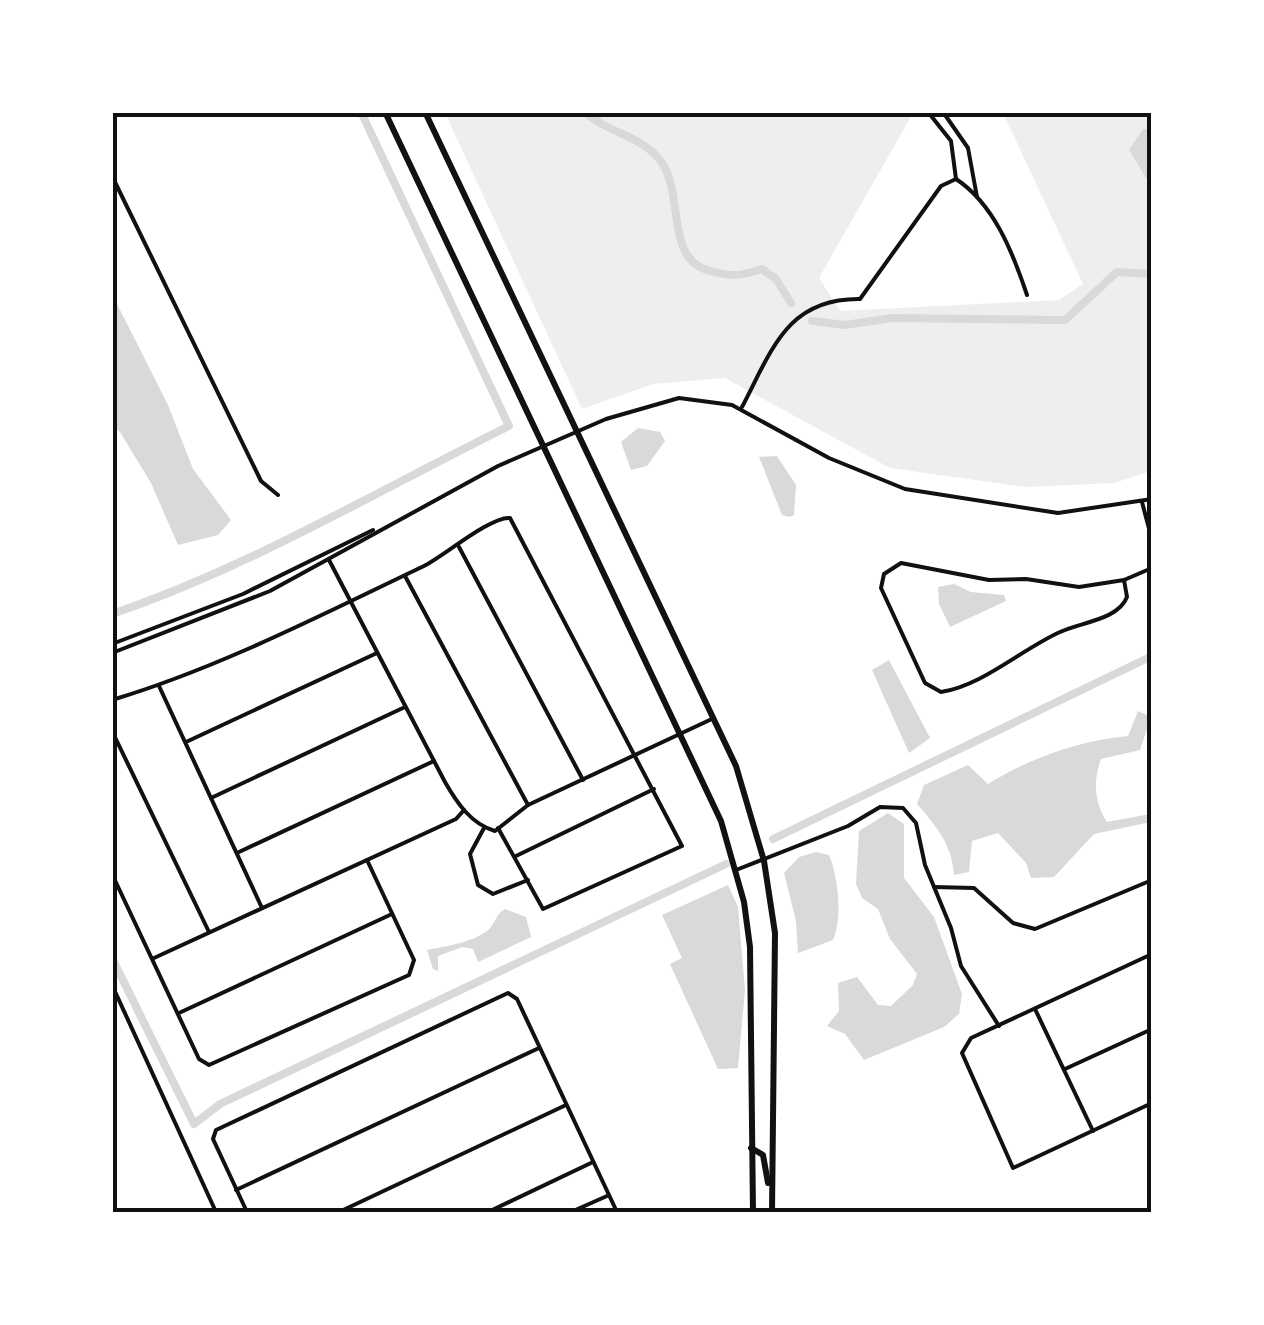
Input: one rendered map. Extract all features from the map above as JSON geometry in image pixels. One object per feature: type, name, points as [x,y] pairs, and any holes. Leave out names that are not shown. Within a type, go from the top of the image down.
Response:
[{"type":"main road","points":[[385,112],[721,820],[736,870],[754,990],[753,1212]]},
{"type":"main road","points":[[424,112],[747,794],[764,860],[774,932],[772,1212]]},
{"type":"main road","points":[[751,1148],[763,1156],[770,1189]]},
{"type":"street","points":[[928,112],[950,141],[956,179],[976,197],[1001,233],[1026,296]]},
{"type":"street","points":[[943,112],[968,148],[976,197]]},
{"type":"street","points":[[112,176],[261,481],[278,495]]},
{"type":"street","points":[[741,409],[770,354],[794,320],[812,305],[834,298],[860,299],[940,186],[956,179]]},
{"type":"street","points":[[112,653],[236,606],[329,560],[378,529],[577,430],[651,403],[679,398],[700,398],[741,409],[829,458],[906,489],[1058,513],[1152,499]]},
{"type":"street","points":[[1142,502],[1152,540]]},
{"type":"street","points":[[112,700],[160,686],[349,600],[458,547],[495,520],[510,518],[682,846],[544,910],[498,828]]},
{"type":"street","points":[[112,644],[243,594],[360,533],[378,529]]},
{"type":"street","points":[[458,547],[583,780]]},
{"type":"street","points":[[329,560],[434,761],[464,810],[484,828],[498,828],[528,805],[714,718]]},
{"type":"street","points":[[1124,580],[1127,596],[1117,612],[1066,628],[981,676],[941,692],[925,682],[881,588],[884,574],[901,564],[989,580],[1026,579],[1079,588],[1124,580],[1152,568]]},
{"type":"street","points":[[404,574],[528,805]]},
{"type":"street","points":[[185,742],[376,653]]},
{"type":"street","points":[[160,686],[262,908]]},
{"type":"street","points":[[211,798],[405,707]]},
{"type":"street","points":[[112,732],[209,932]]},
{"type":"street","points":[[237,853],[434,761]]},
{"type":"street","points":[[516,856],[654,789]]},
{"type":"street","points":[[736,870],[848,826],[880,807],[896,806],[913,817],[961,966],[998,1026]]},
{"type":"street","points":[[153,959],[456,819],[464,810]]},
{"type":"street","points":[[484,828],[470,854],[478,885],[493,894],[528,880]]},
{"type":"street","points":[[112,874],[194,1049],[203,1062],[216,1064],[409,975],[414,965],[367,860]]},
{"type":"street","points":[[934,887],[974,888],[1013,923],[1035,929],[1152,880]]},
{"type":"street","points":[[178,1014],[392,914]]},
{"type":"street","points":[[1152,954],[971,1038],[962,1048],[962,1058],[1013,1168],[1152,1103]]},
{"type":"street","points":[[112,985],[216,1212]]},
{"type":"street","points":[[247,1212],[214,1134],[478,1005],[511,994],[617,1212]]},
{"type":"street","points":[[1036,1008],[1093,1130]]},
{"type":"street","points":[[1065,1070],[1152,1029]]},
{"type":"street","points":[[236,1190],[539,1048]]},
{"type":"street","points":[[339,1212],[566,1104]]},
{"type":"street","points":[[488,1212],[594,1162]]},
{"type":"street","points":[[570,1212],[609,1195]]},
{"type":"shaded area","points":[[445,113],[913,113],[819,278],[840,311],[1059,300],[1083,284],[1003,113],[1151,113],[1151,471],[1114,483],[1026,487],[890,468],[725,378],[653,384],[582,409]]},
{"type":"shaded area","points":[[1143,129],[1151,129],[1151,207],[1148,181],[1129,150]]},
{"type":"shaded area","points":[[113,296],[168,405],[193,469],[231,520],[218,535],[178,545],[151,483],[113,427]]},
{"type":"shaded area","points":[[638,428],[660,432],[665,441],[647,466],[631,470],[621,442]]},
{"type":"shaded area","points":[[777,456],[796,485],[794,515],[789,517],[782,515],[759,457]]},
{"type":"shaded area","points":[[954,584],[971,592],[1004,595],[1006,601],[950,627],[939,604],[938,587]]},
{"type":"shaded area","points":[[889,660],[930,738],[909,753],[872,670]]},
{"type":"shaded area","points":[[1138,711],[1151,717],[1140,750],[1101,759],[1096,791],[1107,822],[1150,814],[1151,806],[1151,822],[1094,834],[1054,877],[1031,878],[1026,863],[998,833],[972,841],[969,872],[954,875],[946,845],[917,804],[924,785],[968,765],[988,784],[1055,752],[1128,736]]},
{"type":"shaded area","points":[[888,813],[904,824],[904,878],[934,917],[962,994],[959,1014],[944,1027],[864,1060],[845,1034],[827,1026],[839,1011],[838,983],[857,977],[878,1005],[891,1006],[913,985],[917,974],[890,939],[878,909],[862,898],[856,884],[859,831]]},
{"type":"shaded area","points":[[816,852],[829,855],[835,874],[839,909],[836,931],[833,940],[798,953],[796,921],[784,873],[799,857]]},
{"type":"shaded area","points":[[728,885],[738,907],[745,990],[738,1068],[718,1069],[670,964],[682,958],[662,915]]},
{"type":"shaded area","points":[[505,909],[526,917],[531,937],[478,962],[473,949],[462,947],[438,956],[438,971],[433,969],[427,950],[478,936]]},
{"type":"waterway","points":[[112,614],[264,551],[509,426],[361,112]]},
{"type":"waterway","points":[[585,112],[645,146],[662,163],[669,176],[681,240],[696,265],[731,275],[762,269],[776,279],[791,303]]},
{"type":"waterway","points":[[812,321],[845,325],[892,318],[1065,320],[1117,272],[1152,274]]},
{"type":"waterway","points":[[773,839],[1152,656]]},
{"type":"waterway","points":[[112,958],[194,1124],[220,1104],[726,864]]}]
